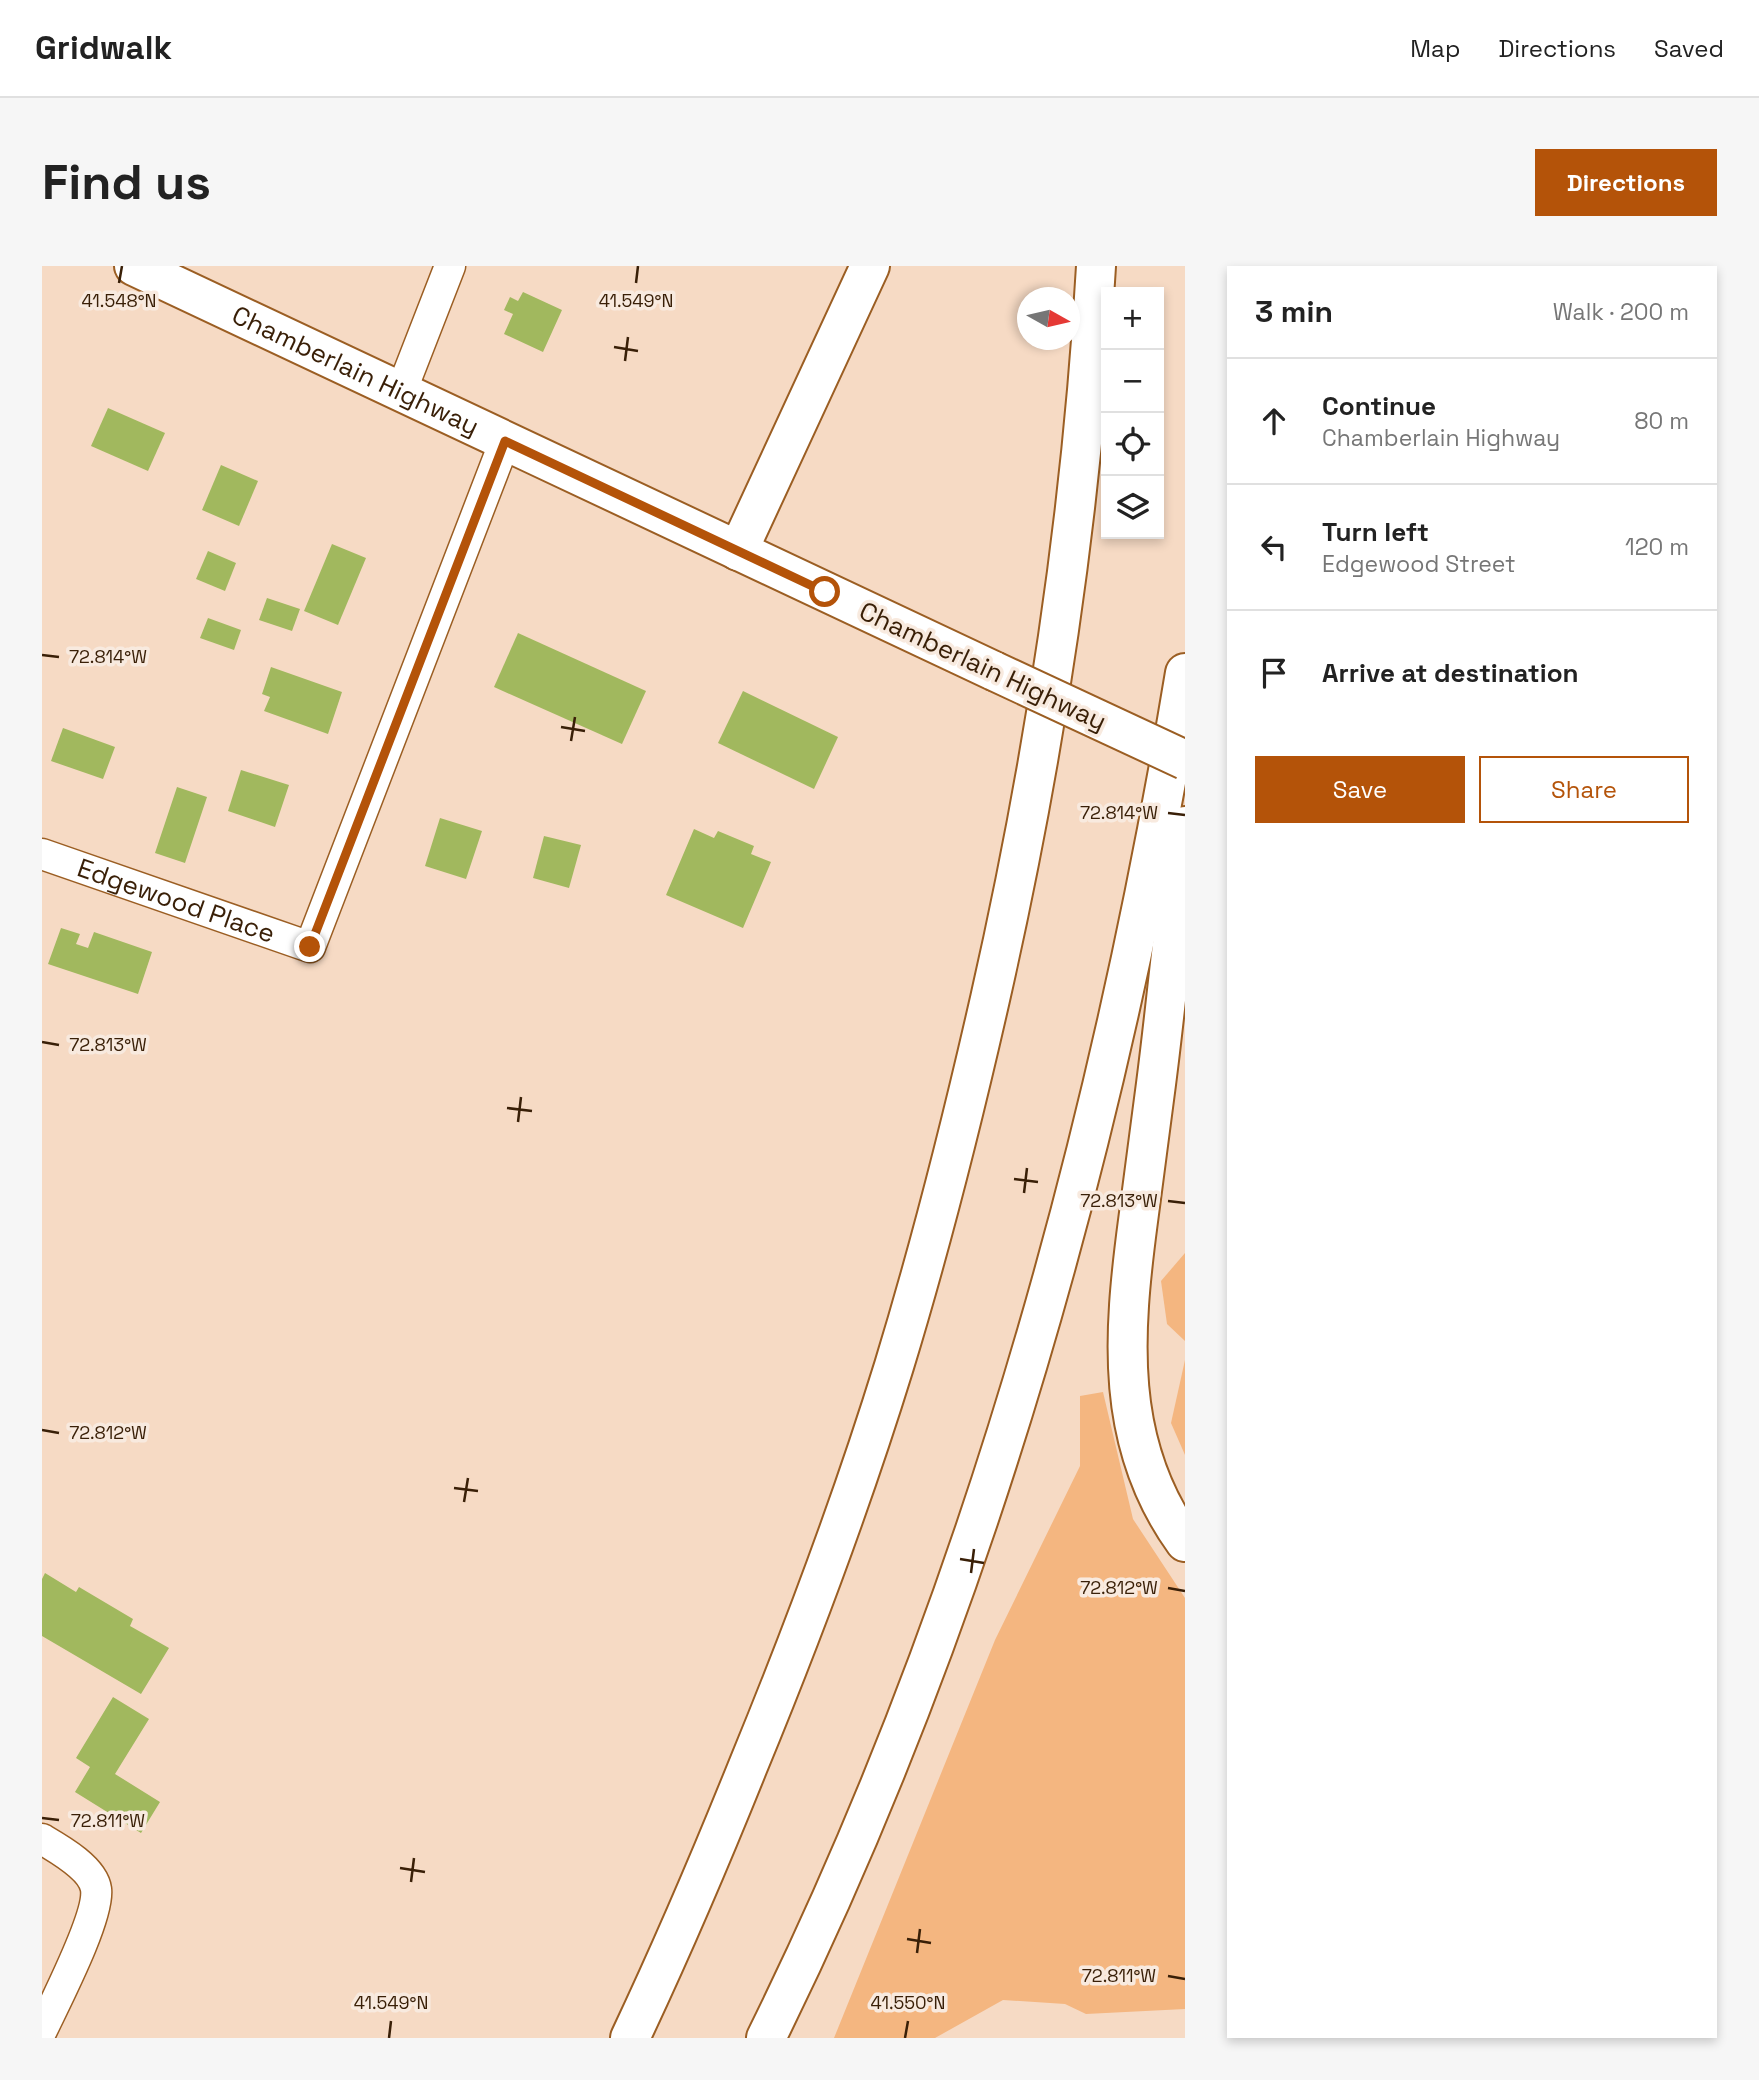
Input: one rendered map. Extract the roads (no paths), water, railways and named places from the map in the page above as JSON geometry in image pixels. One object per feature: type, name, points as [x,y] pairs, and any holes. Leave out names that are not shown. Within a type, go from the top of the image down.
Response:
[{"type":"main road","name":"Chamberlain Highway","points":[[134,266],[1185,761]]},
{"type":"main road","points":[[738,551],[870,266]]},
{"type":"main road","points":[[630,2038],[733,1803],[829,1560],[895,1364],[947,1177],[1024,845],[1048,710],[1078,495],[1092,348],[1096,266]]},
{"type":"main road","points":[[766,2038],[840,1882],[889,1762],[971,1544],[1020,1394],[1072,1210],[1117,1025],[1153,853],[1185,673]]},
{"type":"main road","points":[[1185,827],[1160,1052],[1132,1262],[1127,1343],[1130,1405],[1142,1460],[1160,1504],[1185,1542]]},
{"type":"street","points":[[401,392],[450,266]]},
{"type":"street","name":"Edgewood Place","points":[[42,854],[310,947],[505,441]]},
{"type":"street","points":[[42,1839],[81,1864],[96,1888],[93,1917],[42,2030]]}]
